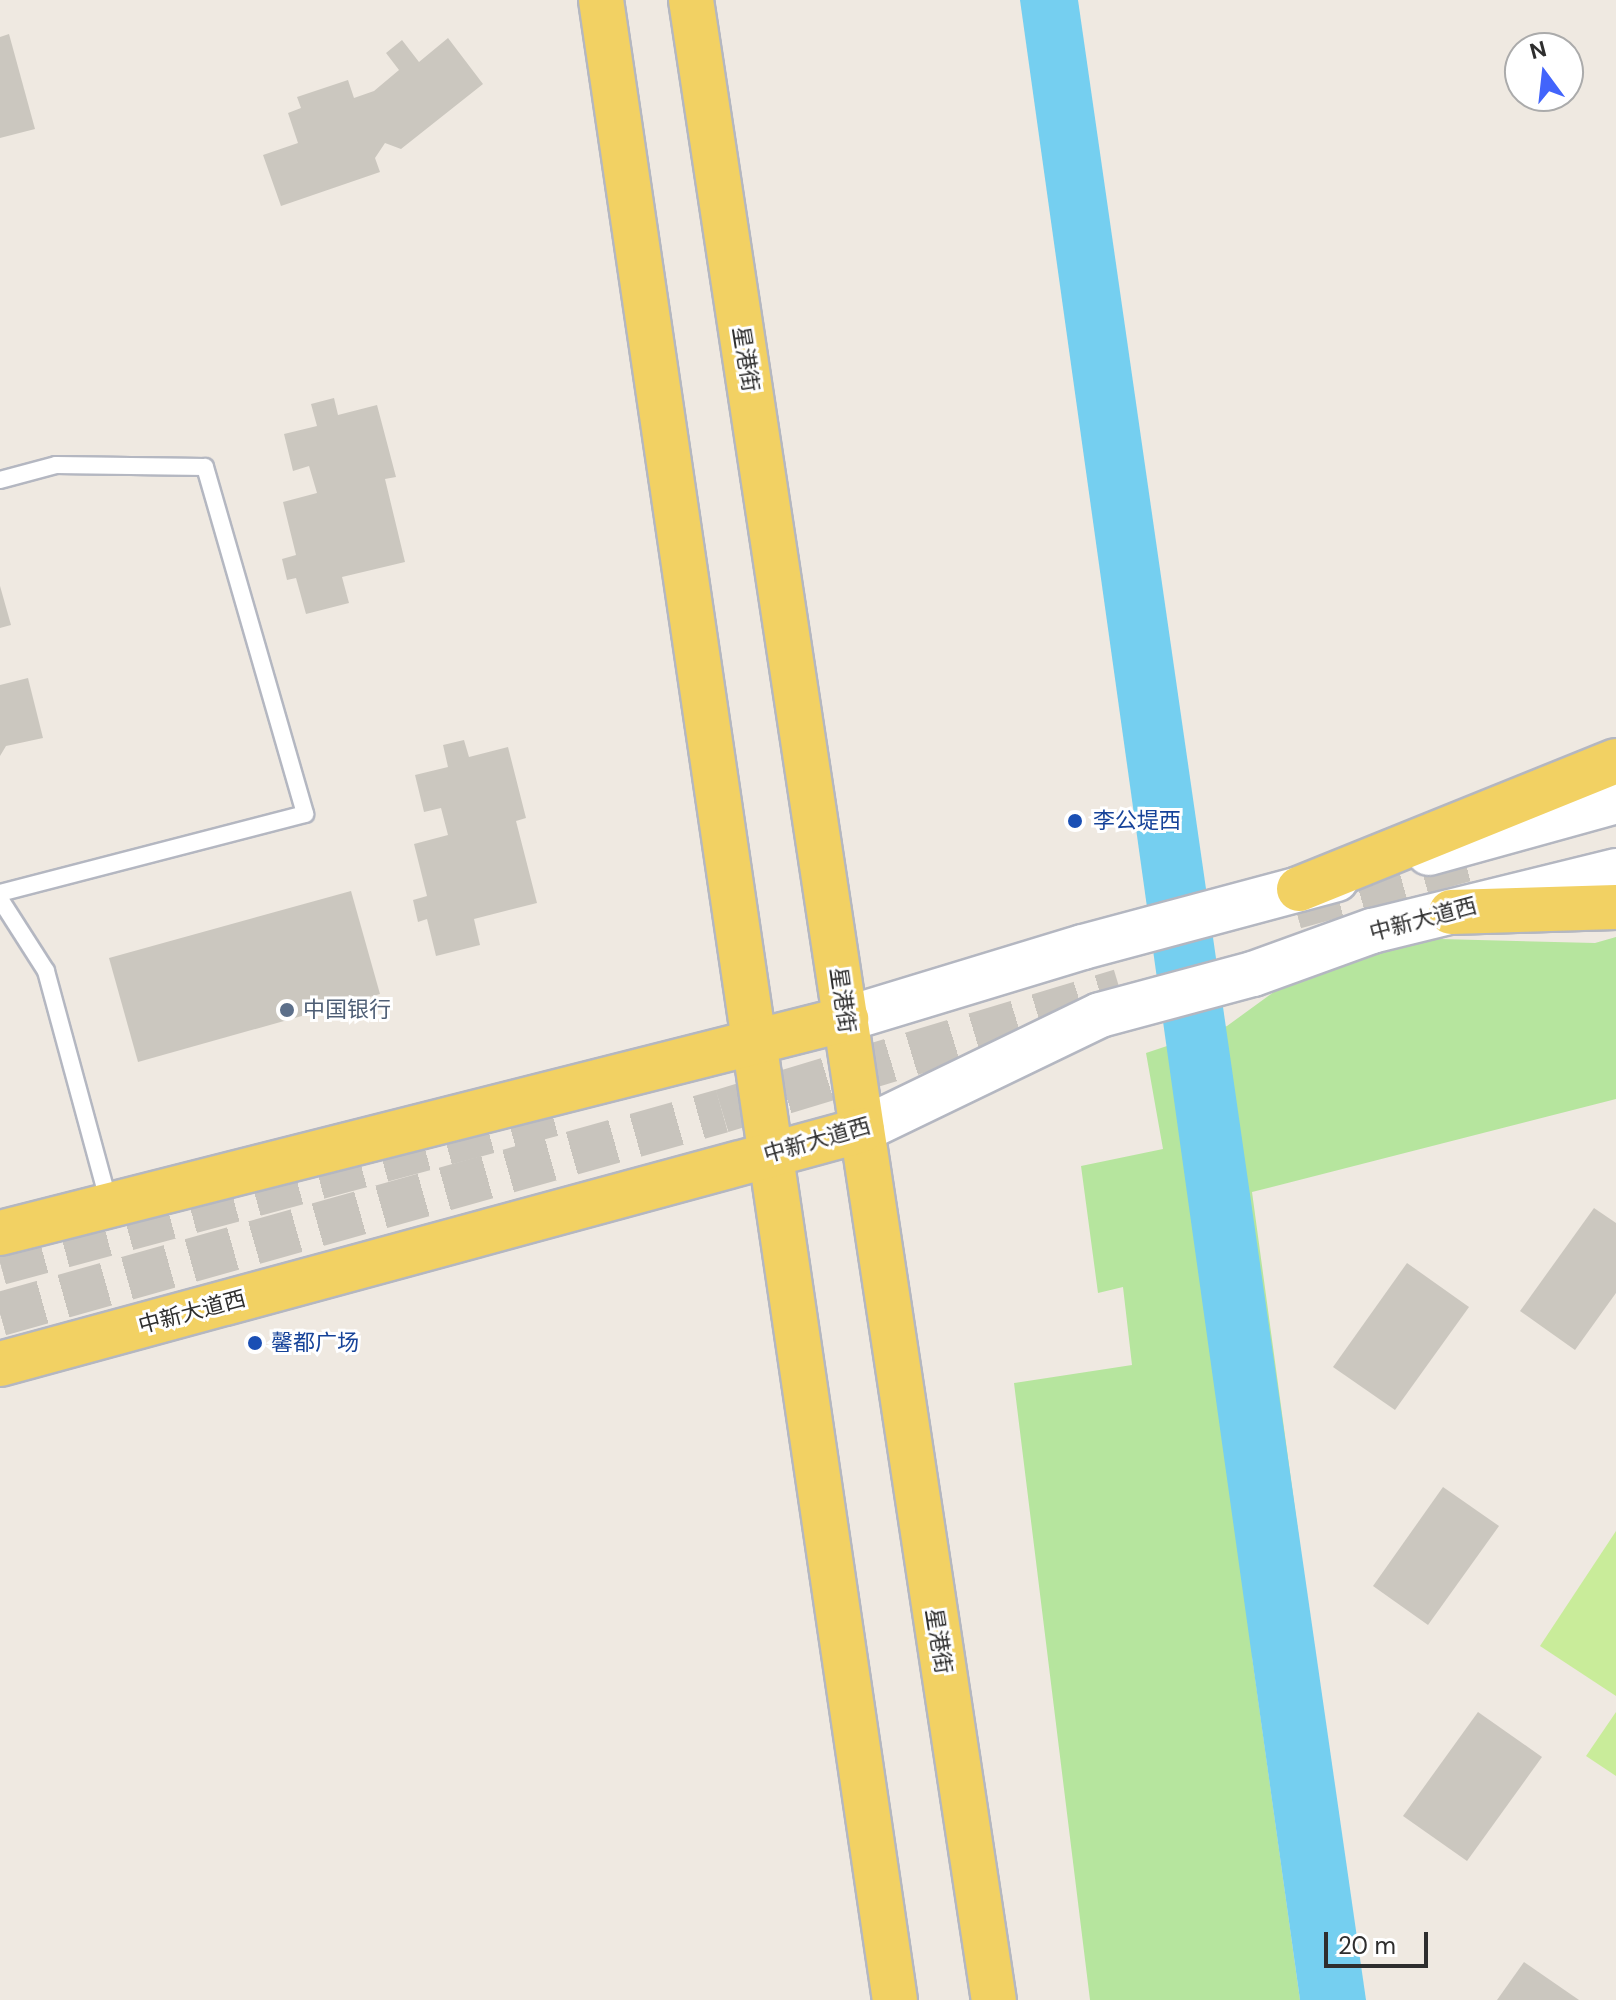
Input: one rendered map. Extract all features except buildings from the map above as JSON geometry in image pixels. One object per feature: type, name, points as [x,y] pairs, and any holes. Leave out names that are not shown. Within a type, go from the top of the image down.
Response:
[{"type":"main road","name":"星港街","points":[[692,3],[994,2000]]},
{"type":"main road","points":[[602,7],[895,2000]]},
{"type":"main road","points":[[1299,889],[1616,761]]},
{"type":"main road","points":[[1451,912],[1616,907]]},
{"type":"main road","points":[[0,1233],[846,1019]]},
{"type":"main road","name":"中新大道西","points":[[0,1364],[862,1130]]},
{"type":"street","points":[[846,1019],[1083,947],[1616,801]]},
{"type":"street","name":"中新大道西","points":[[862,1130],[1100,1015],[1253,974],[1372,931],[1616,871]]},
{"type":"lane","points":[[0,480],[56,465],[205,467],[305,814],[0,896],[46,971],[109,1204]]},
{"type":"green space","points":[[1616,937],[1616,1099],[1252,1192],[1313,1642],[1252,1656],[1300,2000],[1090,2000],[1014,1383],[1132,1365],[1123,1287],[1098,1293],[1081,1166],[1163,1149],[1146,1053],[1227,1026],[1304,970],[1355,951],[1440,939],[1595,943]]},
{"type":"green space","points":[[1616,1531],[1616,1696],[1540,1646]]},
{"type":"green space","points":[[1616,1712],[1616,1776],[1586,1756]]},
{"type":"water","points":[[1020,0],[1078,0],[1366,2000],[1300,2000]]},
{"type":"tunnel","points":[[1295,907],[1479,856]]},
{"type":"tunnel","points":[[0,1314],[722,1111],[1120,991]]},
{"type":"tunnel","points":[[0,1263],[554,1114]]},
{"type":"place","name":"李公堤西","points":[[1075,821]]},
{"type":"place","name":"中国银行","points":[[287,1010]]},
{"type":"place","name":"馨都广场","points":[[255,1343]]}]
